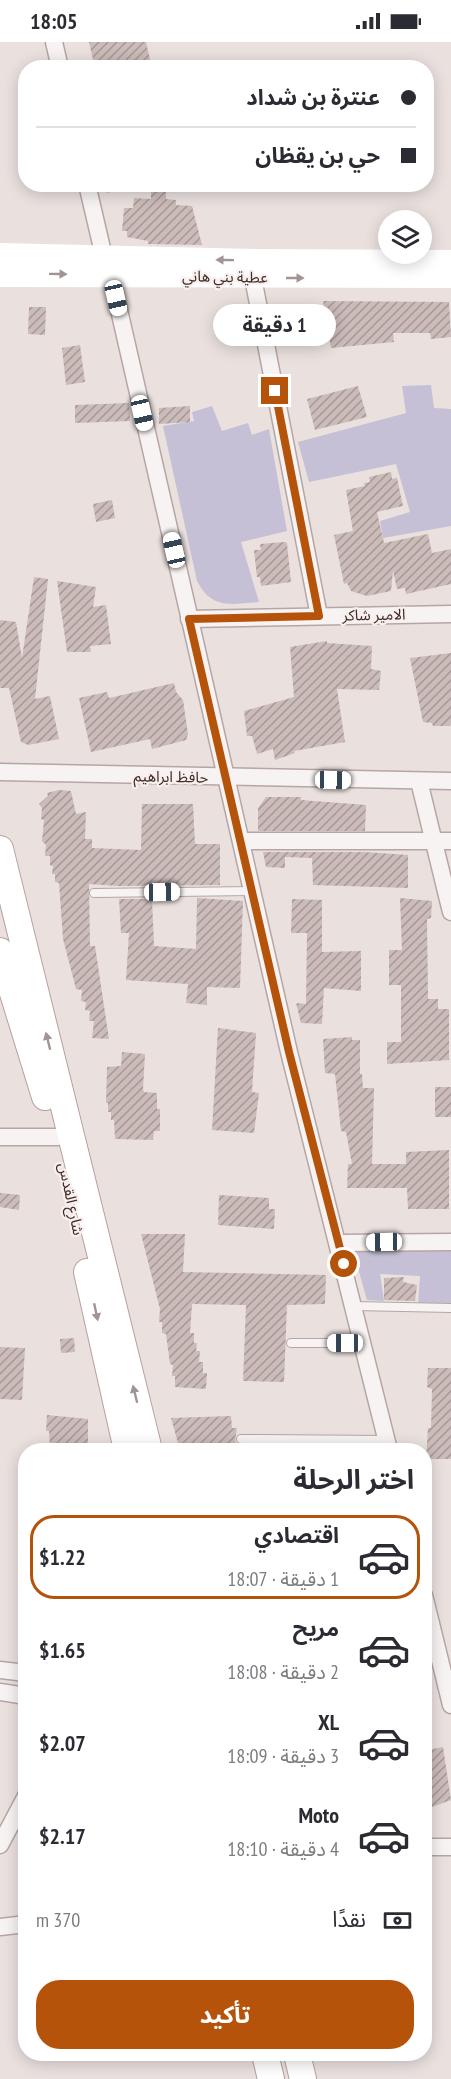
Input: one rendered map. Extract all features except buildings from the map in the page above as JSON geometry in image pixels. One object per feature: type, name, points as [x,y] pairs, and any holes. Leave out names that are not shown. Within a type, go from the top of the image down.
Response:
[{"type":"main road","points":[[0,254],[107,266],[451,261]]},
{"type":"main road","name":"عطية بني هاني","points":[[0,276],[107,266],[253,278],[451,277]]},
{"type":"main road","points":[[0,849],[147,1443]]},
{"type":"main road","name":"شارع القدس","points":[[0,951],[57,1137],[125,1443]]},
{"type":"main road","points":[[267,2061],[271,2079]]},
{"type":"main road","points":[[299,2061],[303,2079]]},
{"type":"street","points":[[54,42],[58,60]]},
{"type":"street","points":[[89,192],[242,841],[289,1052],[339,1243],[388,1443]]},
{"type":"street","points":[[253,278],[319,616]]},
{"type":"street","name":"الامير شاكر","points":[[189,619],[451,614]]},
{"type":"street","name":"حافظ ابراهيم","points":[[0,772],[451,781]]},
{"type":"street","points":[[419,781],[451,912]]},
{"type":"street","points":[[242,841],[451,841]]},
{"type":"street","points":[[0,1137],[57,1137]]},
{"type":"street","points":[[339,1243],[451,1242]]},
{"type":"street","points":[[432,1628],[451,1705]]},
{"type":"street","points":[[0,1670],[18,1672]]},
{"type":"street","points":[[0,1692],[18,1695]]},
{"type":"street","points":[[0,1845],[18,1811]]},
{"type":"street","points":[[432,1847],[451,1847]]},
{"type":"street","points":[[0,1927],[18,1925]]},
{"type":"lane","points":[[94,893],[253,891]]},
{"type":"lane","points":[[354,1306],[451,1308]]},
{"type":"lane","points":[[291,1343],[363,1343]]},
{"type":"lane","points":[[241,1439],[339,1443]]},
{"type":"shaded area","points":[[431,385],[434,408],[451,409],[451,526],[383,538],[380,521],[410,512],[396,464],[309,482],[298,442],[406,413],[402,386]]},
{"type":"shaded area","points":[[212,406],[222,431],[248,423],[252,435],[269,429],[287,531],[241,542],[259,602],[231,604],[216,601],[209,597],[197,581],[163,426],[194,421],[192,412]]},
{"type":"shaded area","points":[[352,1247],[451,1249],[451,1304],[418,1304],[420,1276],[380,1274],[384,1301],[367,1300]]},
{"type":"route","points":[[275,391],[319,616],[189,619],[289,1052],[344,1264]]}]
